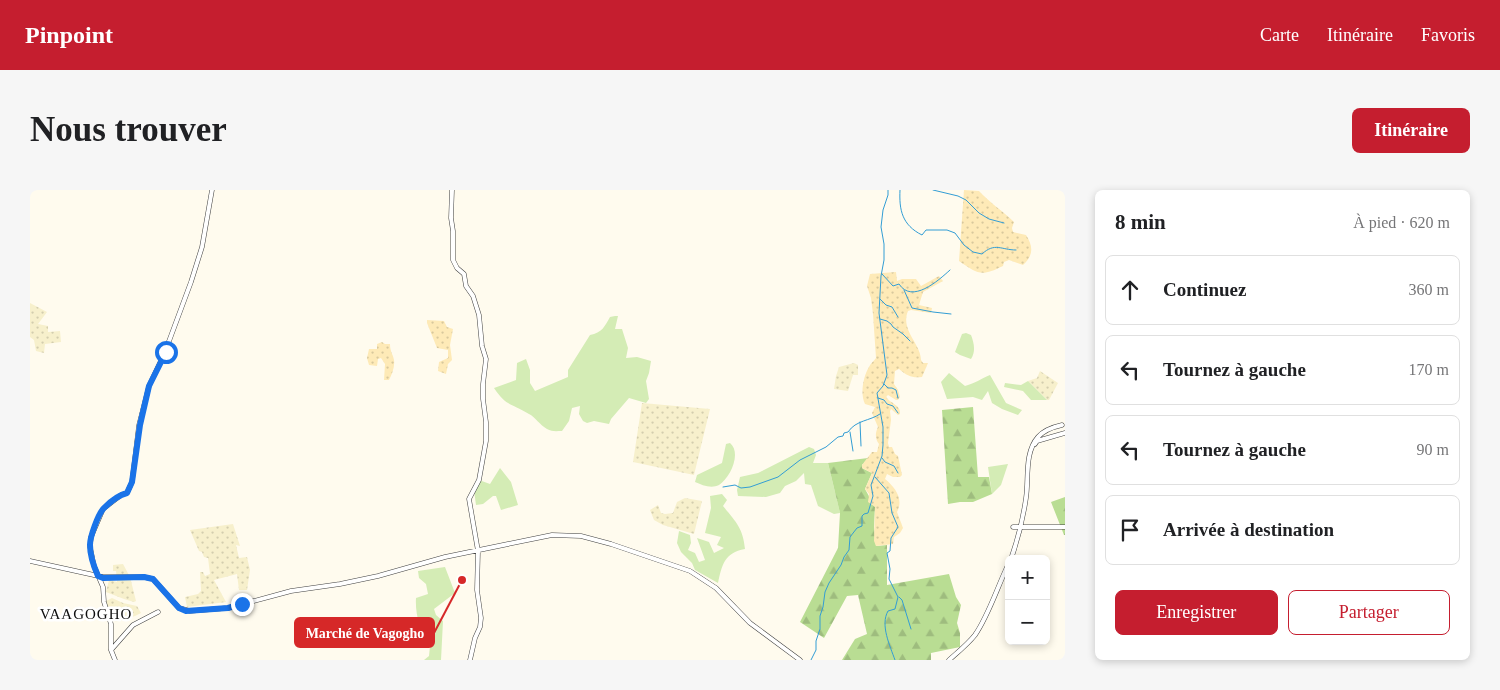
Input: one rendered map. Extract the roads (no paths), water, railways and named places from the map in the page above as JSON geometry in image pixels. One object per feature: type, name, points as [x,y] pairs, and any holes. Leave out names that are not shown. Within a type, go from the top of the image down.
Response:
[{"type":"street","points":[[115,660],[111,650],[111,624],[104,602],[103,588],[90,547],[91,537],[103,509],[121,495],[127,493],[132,482],[140,425],[149,386],[166,352],[191,282],[202,247],[212,190]]},
{"type":"street","points":[[452,190],[453,260],[457,268],[464,274],[466,286],[473,296],[486,359],[483,384],[486,441],[479,480],[469,499],[478,551],[477,590],[481,618],[480,627],[474,638],[470,660]]},
{"type":"street","points":[[1012,555],[1021,526],[1029,458],[1036,438],[1052,427],[1062,425]]},
{"type":"street","points":[[1033,446],[1037,440],[1065,433]]},
{"type":"street","points":[[1013,527],[1065,527]]},
{"type":"street","points":[[30,561],[110,578],[144,577],[153,579],[179,608],[190,612],[228,608],[292,591],[378,576],[445,557],[552,535],[568,534],[589,538],[690,571],[716,588],[750,624],[800,660]]},
{"type":"street","points":[[949,660],[967,644],[980,626],[1005,572]]},
{"type":"street","points":[[111,650],[132,625],[158,612]]},
{"type":"waterway","points":[[811,660],[816,650],[825,592],[849,550],[850,537],[857,528],[862,526],[862,516],[868,513],[873,496],[871,485],[882,456],[883,427],[877,393],[883,386],[887,375],[879,313],[884,260],[881,227],[888,190]]},
{"type":"waterway","points":[[900,190],[900,204],[903,216],[910,227],[922,235],[926,230],[947,230],[955,233],[964,245],[973,252],[982,254],[995,247],[1016,250]]},
{"type":"waterway","points":[[933,190],[958,196],[966,200],[979,213],[989,219],[1004,223]]},
{"type":"waterway","points":[[882,274],[893,286],[899,284],[904,290],[911,292],[925,289],[950,270]]},
{"type":"waterway","points":[[904,290],[912,308],[951,314]]},
{"type":"waterway","points":[[880,299],[886,305],[892,307],[898,317]]},
{"type":"waterway","points":[[880,319],[887,321],[910,341]]},
{"type":"waterway","points":[[884,384],[888,388],[896,390],[898,398]]},
{"type":"waterway","points":[[878,398],[893,406],[898,413]]},
{"type":"waterway","points":[[723,487],[735,485],[741,488],[750,487],[778,477],[800,460],[826,447],[838,437],[843,436],[844,433],[848,432],[855,425],[880,414]]},
{"type":"waterway","points":[[860,422],[861,446]]},
{"type":"waterway","points":[[850,432],[853,451]]},
{"type":"waterway","points":[[882,458],[885,462],[894,466],[898,473]]},
{"type":"waterway","points":[[875,477],[889,493],[892,513],[898,527],[891,538],[890,551],[887,553],[890,569],[889,579],[898,597],[895,609],[888,611],[885,623],[885,629],[895,660]]},
{"type":"waterway","points":[[899,597],[902,600],[911,629]]},
{"type":"place","name":"Marché de Vagogho","points":[[462,580]]},
{"type":"district","name":"VAAGOGHO","points":[[86,614]]}]
